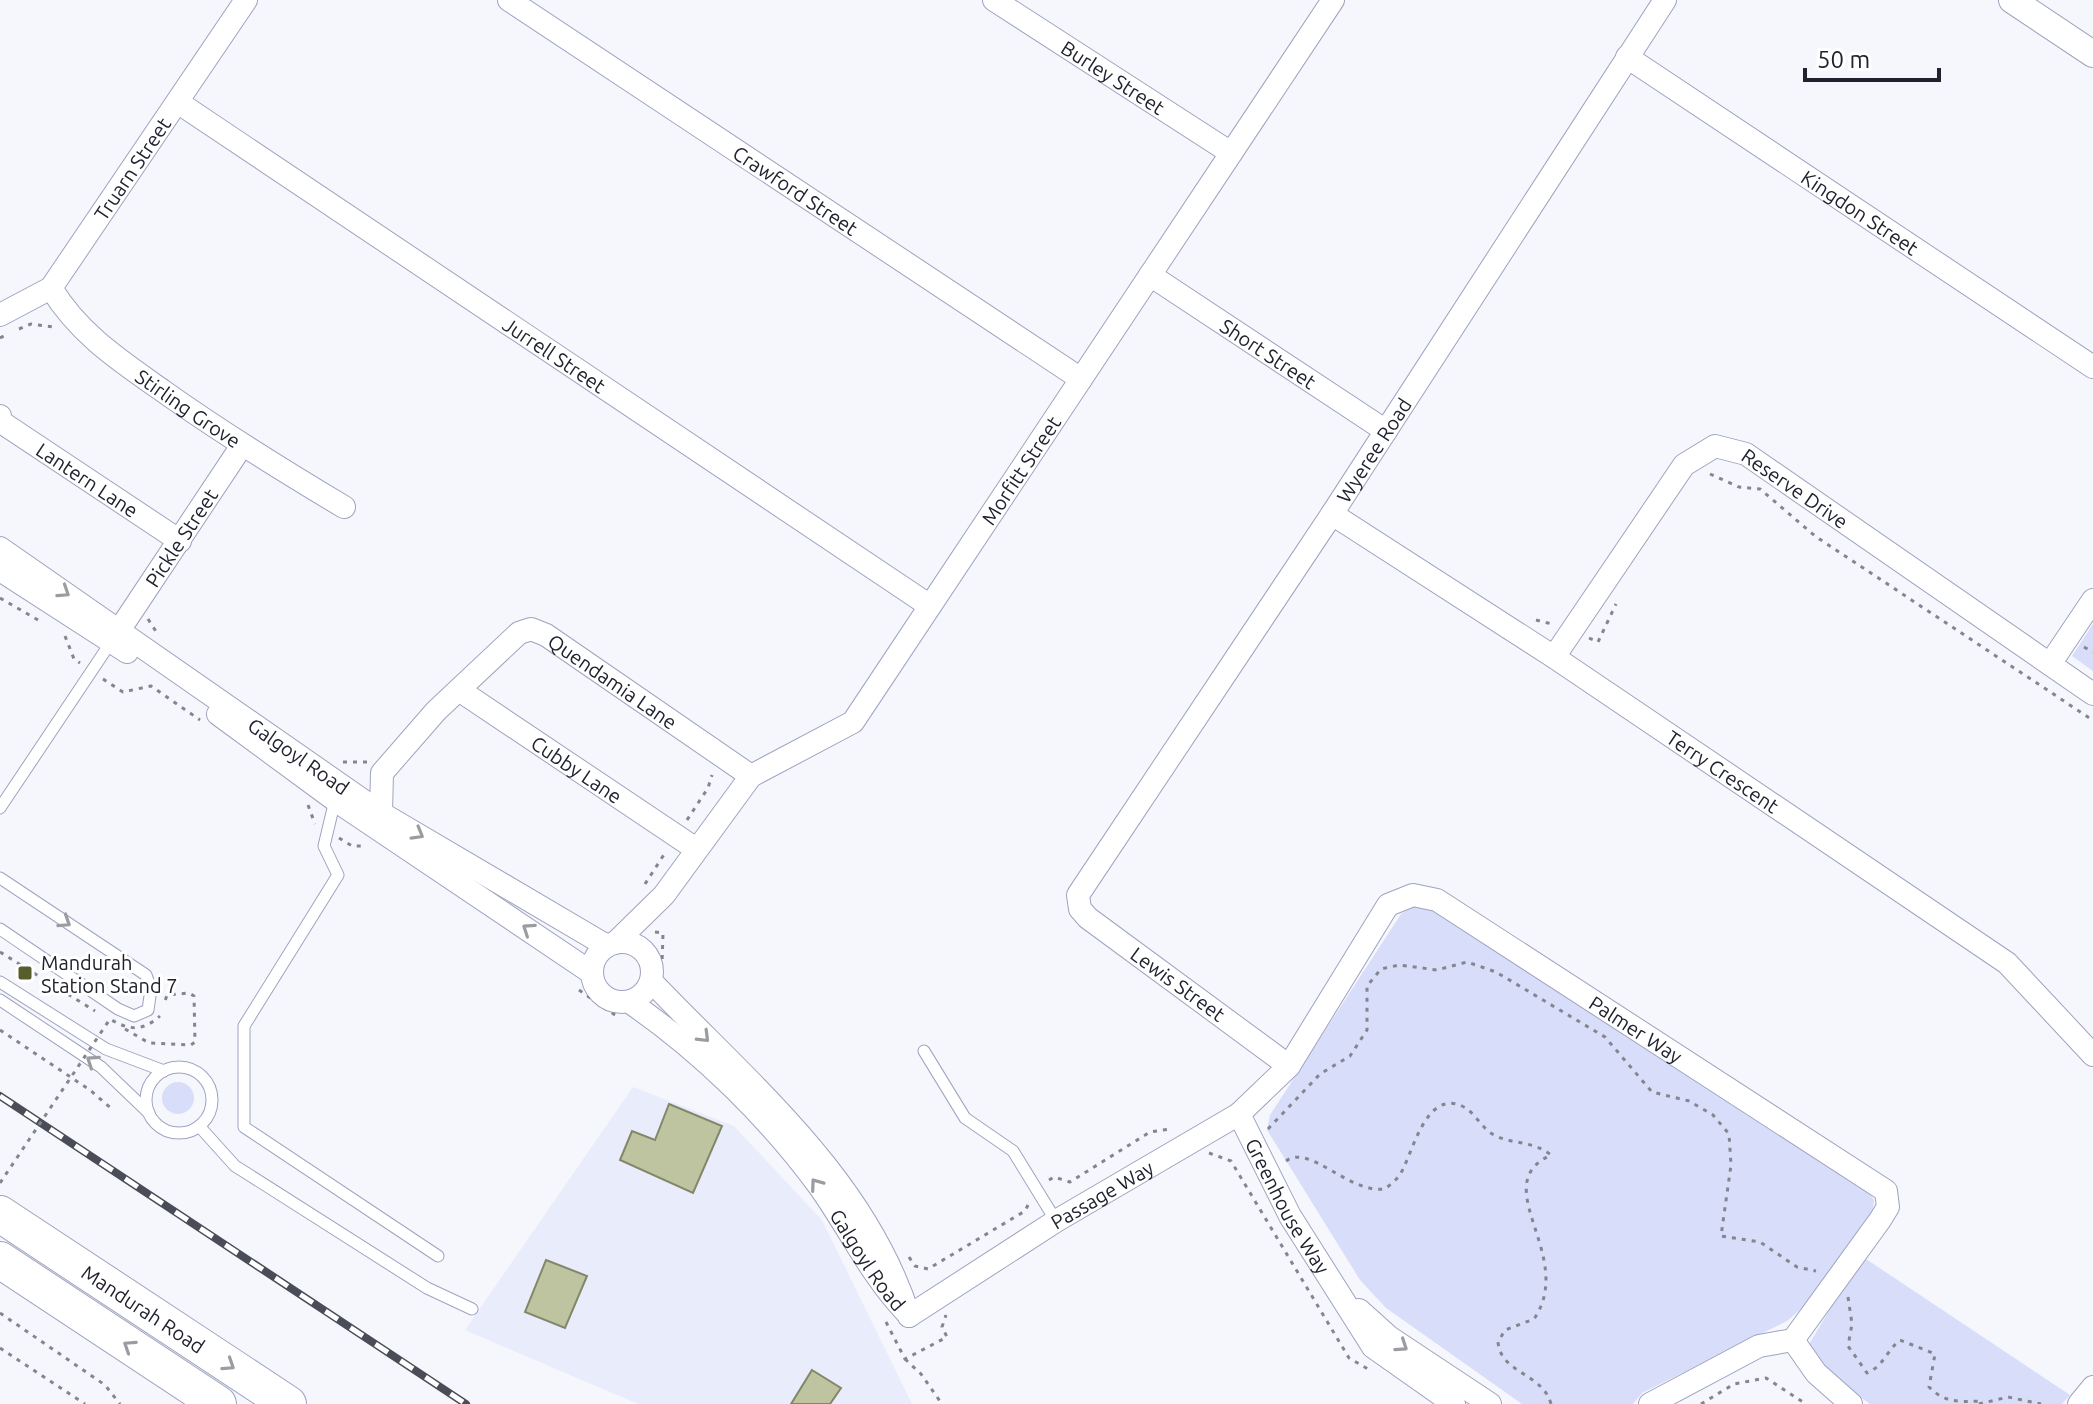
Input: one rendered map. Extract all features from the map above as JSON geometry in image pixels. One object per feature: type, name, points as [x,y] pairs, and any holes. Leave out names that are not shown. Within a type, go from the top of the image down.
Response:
[{"type":"highway","name":"Mandurah Road","points":[[0,1214],[288,1404]]},
{"type":"highway","name":"Mandurah Road","points":[[0,1260],[218,1404]]},
{"type":"street","name":"Truarn Street","points":[[0,315],[51,288],[246,0]]},
{"type":"street","name":"Crawford Street","points":[[509,0],[1081,379]]},
{"type":"street","name":"Burley Street","points":[[994,0],[1231,153]]},
{"type":"street","name":"Morfitt Street","points":[[611,945],[664,895],[751,776],[853,722],[1333,0]]},
{"type":"street","name":"Wyeree Road","points":[[1078,895],[1332,514],[1665,0]]},
{"type":"street","points":[[2012,0],[2093,54]]},
{"type":"street","name":"Kingdon Street","points":[[1627,57],[2093,367]]},
{"type":"street","name":"Jurrell Street","points":[[179,103],[930,606]]},
{"type":"street","name":"Short Street","points":[[1150,275],[1386,431]]},
{"type":"street","name":"Stirling Grove","points":[[51,288],[68,316],[95,343],[241,447],[344,507]]},
{"type":"street","name":"Lantern Lane","points":[[0,416],[1,422],[180,541]]},
{"type":"street","name":"Reserve Drive","points":[[1554,657],[1684,465],[1715,446],[1746,454],[2093,694]]},
{"type":"street","name":"Pickle Street","points":[[116,635],[137,608],[241,447]]},
{"type":"street","name":"Terry Crescent","points":[[1332,514],[1554,657],[2007,963],[2093,1055]]},
{"type":"street","name":"Galgoyl Road","points":[[0,548],[116,635],[592,973]]},
{"type":"street","name":"Galgoyl Road","points":[[0,570],[63,612],[116,635]]},
{"type":"street","points":[[0,585],[63,612]]},
{"type":"street","points":[[2050,664],[2093,600]]},
{"type":"street","name":"Quendamia Lane","points":[[381,776],[459,690],[519,633],[531,629],[546,635],[751,776]]},
{"type":"street","name":"Cubby Lane","points":[[459,690],[696,849]]},
{"type":"street","points":[[342,794],[381,776],[381,813]]},
{"type":"street","name":"Galgoyl Road","points":[[342,794],[381,813],[611,945]]},
{"type":"street","name":"Morfitt Street","points":[[644,951],[664,895]]},
{"type":"street","name":"Lewis Street","points":[[1078,895],[1080,909],[1088,918],[1289,1066]]},
{"type":"street","name":"Palmer Way","points":[[1289,1066],[1388,905],[1413,895],[1437,900],[1886,1191],[1888,1207],[1793,1340]]},
{"type":"street","points":[[634,944],[644,951],[653,971],[651,981],[631,1003],[612,1000],[602,994],[592,973],[595,961],[611,945],[634,944]]},
{"type":"street","name":"Galgoyl Road","points":[[651,981],[759,1103],[820,1188],[881,1286],[909,1316]]},
{"type":"street","name":"Galgoyl Road","points":[[631,1003],[669,1029],[759,1103]]},
{"type":"street","name":"Passage Way","points":[[909,1316],[1056,1221],[1239,1114],[1289,1066]]},
{"type":"street","name":"Greenhouse Way","points":[[1239,1114],[1290,1216],[1373,1347],[1454,1404]]},
{"type":"street","name":"Greenhouse Way","points":[[1343,1296],[1389,1337],[1490,1404]]},
{"type":"street","points":[[1650,1404],[1759,1346],[1793,1340],[1816,1373],[1851,1404]]},
{"type":"street","points":[[2079,1404],[2093,1387]]},
{"type":"lane","points":[[0,808],[116,635]]},
{"type":"lane","points":[[342,794],[324,846],[338,875],[244,1026],[244,1127],[438,1256]]},
{"type":"lane","points":[[0,878],[146,975],[151,989],[148,1010],[134,1016],[118,1009],[0,929]]},
{"type":"lane","points":[[0,982],[106,1049],[164,1071]]},
{"type":"lane","points":[[0,1000],[101,1067],[155,1122],[171,1132],[181,1133],[199,1126],[211,1108],[209,1087],[195,1071],[174,1067],[164,1071],[150,1085],[147,1094],[149,1113]]},
{"type":"lane","points":[[924,1051],[965,1118],[1013,1151],[1056,1221]]},
{"type":"lane","points":[[199,1126],[235,1166],[427,1288],[472,1309]]},
{"type":"path","points":[[0,338],[31,324],[56,328]]},
{"type":"path","points":[[1701,479],[1707,473],[1718,475],[1739,487],[1760,489],[1815,536],[2091,719],[2093,717]]},
{"type":"path","points":[[1530,626],[1534,620],[1572,630],[1598,642],[1622,595]]},
{"type":"path","points":[[137,608],[159,635]]},
{"type":"path","points":[[2088,650],[2093,643]]},
{"type":"path","points":[[638,894],[708,788],[712,772],[725,758]]},
{"type":"path","points":[[339,763],[364,760],[381,776]]},
{"type":"path","points":[[0,952],[87,1010],[101,1013],[149,1043],[191,1045],[195,1042],[194,996],[167,995],[160,1016],[147,1028],[134,1029],[110,1019],[0,1183]]},
{"type":"path","points":[[1262,1134],[1320,1074],[1350,1056],[1367,1030],[1367,986],[1381,969],[1399,965],[1437,970],[1467,962],[1496,972],[1605,1037],[1652,1092],[1689,1101],[1713,1115],[1729,1134],[1731,1165],[1721,1236],[1760,1242],[1797,1267],[1816,1271],[1847,1289],[1852,1324],[1848,1346],[1867,1373],[1877,1369],[1889,1348],[1900,1340],[1935,1354],[1929,1387],[1940,1398],[1980,1402],[2008,1397],[2041,1404]]},
{"type":"path","points":[[0,1030],[90,1090],[113,1110]]},
{"type":"path","points":[[1280,1166],[1292,1157],[1305,1157],[1351,1183],[1385,1189],[1400,1175],[1421,1123],[1451,1104],[1465,1107],[1492,1134],[1533,1143],[1551,1155],[1532,1166],[1525,1181],[1525,1199],[1547,1269],[1543,1299],[1534,1319],[1505,1330],[1498,1342],[1503,1360],[1546,1391],[1551,1404]]},
{"type":"path","points":[[0,1313],[105,1385],[120,1404]]},
{"type":"path","points":[[0,1348],[85,1404]]},
{"type":"path","points":[[905,1359],[921,1374],[942,1404]]},
{"type":"path","points":[[1701,1404],[1734,1384],[1766,1378],[1806,1404]]},
{"type":"shaded area","points":[[2093,624],[2093,671],[2072,656]]},
{"type":"shaded area","points":[[1415,905],[1433,910],[1866,1188],[1874,1200],[1873,1211],[1802,1308],[1787,1321],[1642,1393],[1633,1404],[1522,1404],[1386,1308],[1360,1280],[1267,1130],[1270,1115],[1401,914]]},
{"type":"shaded area","points":[[178,1082],[190,1086],[194,1098],[190,1110],[178,1114],[166,1110],[162,1098],[166,1086]]},
{"type":"shaded area","points":[[633,1087],[734,1126],[822,1220],[912,1404],[638,1404],[465,1330]]},
{"type":"shaded area","points":[[1866,1259],[2070,1395],[2062,1404],[1870,1404],[1827,1373],[1808,1346],[1852,1272]]},
{"type":"building","points":[[669,1104],[722,1126],[693,1193],[620,1160],[632,1131],[655,1140]]},
{"type":"building","points":[[546,1260],[587,1276],[565,1328],[525,1312]]},
{"type":"building","points":[[812,1370],[841,1388],[830,1404],[791,1404]]},
{"type":"railway","points":[[0,1096],[466,1404]]},
{"type":"place","name":"Mandurah Station Stand 7","points":[[25,973]]}]
